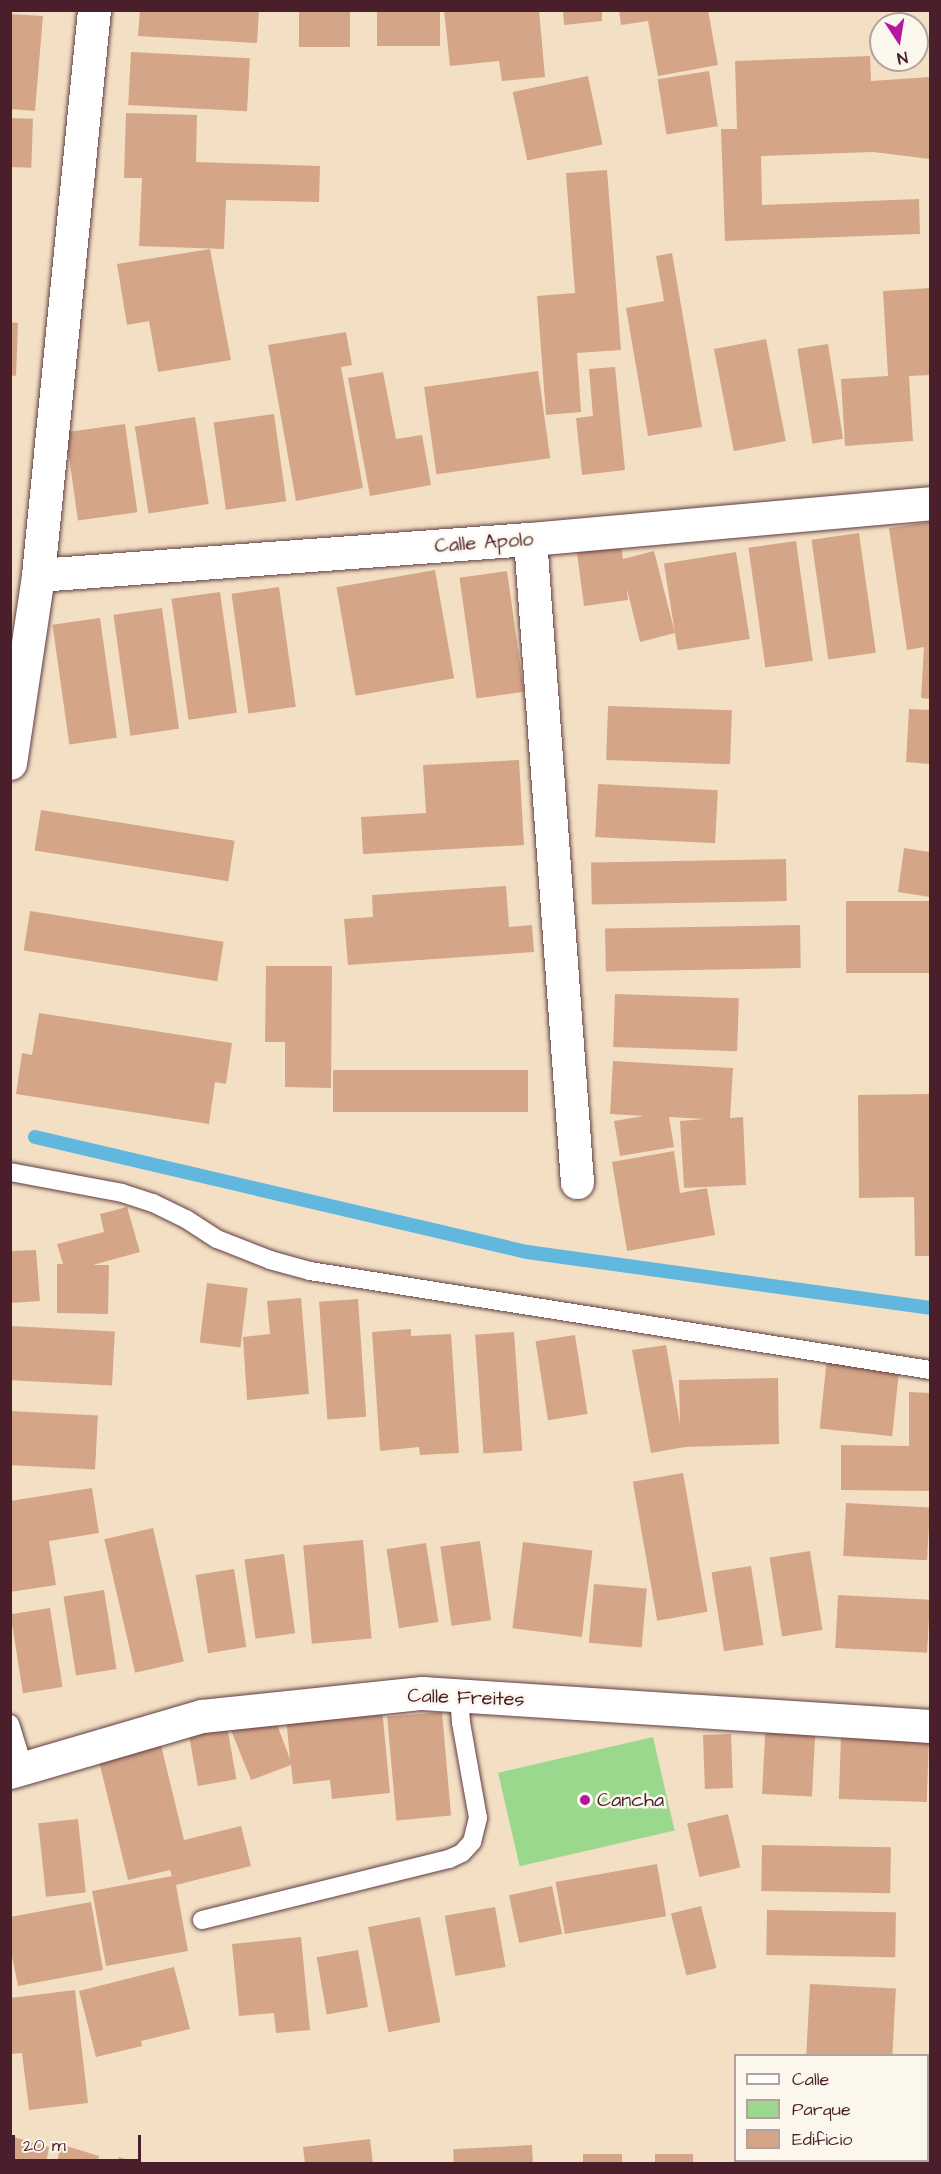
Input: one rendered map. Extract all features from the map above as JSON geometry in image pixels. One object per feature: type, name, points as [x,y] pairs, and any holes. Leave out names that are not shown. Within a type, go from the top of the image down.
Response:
[{"type":"street","points":[[10,763],[38,575],[94,10]]},
{"type":"street","name":"Calle Apolo","points":[[38,575],[530,539],[930,503]]},
{"type":"street","points":[[530,539],[577,1182]]},
{"type":"street","name":"Calle Freites","points":[[17,1770],[202,1716],[422,1693],[930,1726]]},
{"type":"lane","points":[[10,1172],[122,1193],[153,1203],[186,1219],[217,1239],[270,1260],[310,1271],[930,1370]]},
{"type":"lane","points":[[202,1920],[449,1859],[462,1853],[472,1842],[478,1818],[461,1723],[459,1696]]},
{"type":"lane","points":[[10,1724],[17,1770]]},
{"type":"green space","name":"Cancha","points":[[653,1737],[675,1831],[520,1866],[498,1773]]},
{"type":"building","points":[[140,10],[259,10],[257,43],[138,36]]},
{"type":"building","points":[[299,10],[350,10],[350,47],[299,47]]},
{"type":"building","points":[[377,10],[440,10],[440,46],[377,46]]},
{"type":"building","points":[[444,10],[539,10],[545,77],[502,81],[499,61],[450,66]]},
{"type":"building","points":[[563,10],[602,10],[602,21],[564,25]]},
{"type":"building","points":[[619,10],[708,10],[718,65],[658,76],[648,21],[621,25]]},
{"type":"building","points":[[10,14],[43,16],[35,111],[10,109]]},
{"type":"building","points":[[131,52],[250,58],[247,111],[128,105]]},
{"type":"building","points":[[869,56],[871,81],[930,77],[930,159],[873,152],[761,156],[762,205],[919,199],[920,234],[725,241],[721,129],[737,129],[735,61]]},
{"type":"building","points":[[709,71],[718,126],[666,134],[658,79]]},
{"type":"building","points":[[588,76],[603,144],[527,160],[513,92]]},
{"type":"building","points":[[126,113],[197,115],[196,162],[320,166],[319,202],[226,200],[224,249],[139,246],[142,178],[124,178]]},
{"type":"building","points":[[10,118],[33,119],[31,168],[10,167]]},
{"type":"building","points":[[607,170],[621,350],[577,353],[581,412],[546,415],[537,296],[575,293],[566,173]]},
{"type":"building","points":[[210,249],[231,360],[158,372],[149,321],[127,325],[117,264]]},
{"type":"building","points":[[672,253],[702,427],[648,436],[626,308],[664,301],[656,256]]},
{"type":"building","points":[[930,288],[930,375],[909,376],[913,441],[845,446],[841,379],[888,376],[883,291]]},
{"type":"building","points":[[10,322],[18,323],[16,376],[10,375]]},
{"type":"building","points":[[346,332],[352,365],[341,367],[363,488],[296,501],[268,345]]},
{"type":"building","points":[[766,339],[786,441],[734,451],[714,349]]},
{"type":"building","points":[[828,344],[843,439],[812,444],[797,349]]},
{"type":"building","points":[[615,367],[625,470],[582,475],[576,418],[593,416],[589,369]]},
{"type":"building","points":[[538,371],[550,458],[436,474],[424,387]]},
{"type":"building","points":[[383,372],[396,439],[422,435],[431,485],[370,496],[348,378]]},
{"type":"building","points":[[274,414],[286,501],[226,510],[214,422]]},
{"type":"building","points":[[195,417],[209,504],[149,513],[135,427]]},
{"type":"building","points":[[125,424],[137,512],[78,520],[66,432]]},
{"type":"building","points":[[930,522],[930,699],[921,698],[924,647],[907,650],[889,528]]},
{"type":"building","points":[[859,533],[876,653],[828,660],[811,540]]},
{"type":"building","points":[[620,538],[623,559],[654,551],[675,633],[640,642],[627,589],[628,600],[584,606],[576,545]]},
{"type":"building","points":[[796,541],[813,661],[765,668],[748,548]]},
{"type":"building","points":[[736,552],[750,639],[678,650],[664,563]]},
{"type":"building","points":[[435,570],[454,678],[356,696],[337,587]]},
{"type":"building","points":[[507,571],[524,692],[476,698],[459,578]]},
{"type":"building","points":[[279,587],[296,707],[248,714],[231,594]]},
{"type":"building","points":[[220,592],[237,713],[188,720],[171,599]]},
{"type":"building","points":[[162,608],[179,729],[130,736],[113,615]]},
{"type":"building","points":[[100,618],[117,738],[69,745],[52,625]]},
{"type":"building","points":[[608,706],[732,710],[730,764],[606,760]]},
{"type":"building","points":[[909,709],[930,710],[930,764],[906,762]]},
{"type":"building","points":[[519,760],[524,845],[363,854],[361,817],[426,813],[423,765]]},
{"type":"building","points":[[598,784],[718,790],[715,843],[595,837]]},
{"type":"building","points":[[41,810],[235,841],[228,881],[35,850]]},
{"type":"building","points":[[904,848],[930,852],[930,897],[898,892]]},
{"type":"building","points":[[786,859],[787,901],[592,904],[591,862]]},
{"type":"building","points":[[506,886],[509,927],[532,925],[534,952],[348,965],[344,919],[373,917],[372,895]]},
{"type":"building","points":[[846,901],[930,901],[930,973],[846,973]]},
{"type":"building","points":[[30,911],[224,942],[217,981],[24,951]]},
{"type":"building","points":[[800,925],[801,968],[606,971],[605,928]]},
{"type":"building","points":[[266,966],[332,966],[331,1088],[285,1087],[285,1042],[265,1042]]},
{"type":"building","points":[[615,994],[739,998],[737,1051],[613,1047]]},
{"type":"building","points":[[39,1013],[232,1043],[226,1084],[215,1082],[209,1124],[16,1094],[22,1053],[32,1055]]},
{"type":"building","points":[[613,1061],[733,1068],[730,1118],[743,1117],[746,1185],[684,1188],[680,1121],[705,1119],[669,1117],[674,1147],[620,1156],[614,1121],[644,1116],[610,1114]]},
{"type":"building","points":[[333,1070],[528,1070],[528,1112],[333,1112]]},
{"type":"building","points":[[930,1094],[930,1256],[915,1256],[914,1197],[859,1198],[858,1095]]},
{"type":"building","points":[[674,1151],[680,1193],[707,1188],[715,1235],[627,1251],[612,1162]]},
{"type":"building","points":[[127,1207],[140,1252],[93,1265],[109,1265],[108,1314],[57,1313],[57,1264],[63,1264],[57,1244],[104,1232],[100,1214]]},
{"type":"building","points":[[36,1250],[40,1301],[10,1303],[10,1251]]},
{"type":"building","points":[[207,1283],[248,1288],[240,1348],[200,1343]]},
{"type":"building","points":[[301,1298],[309,1394],[247,1400],[243,1337],[270,1334],[267,1301]]},
{"type":"building","points":[[358,1299],[366,1417],[327,1419],[319,1302]]},
{"type":"building","points":[[10,1326],[115,1331],[112,1385],[10,1380]]},
{"type":"building","points":[[411,1329],[411,1336],[451,1334],[459,1453],[420,1455],[419,1447],[380,1451],[372,1332]]},
{"type":"building","points":[[514,1332],[522,1451],[483,1453],[475,1335]]},
{"type":"building","points":[[575,1335],[588,1414],[548,1420],[535,1341]]},
{"type":"building","points":[[666,1345],[680,1424],[679,1380],[778,1378],[779,1444],[685,1447],[651,1453],[632,1350]]},
{"type":"building","points":[[827,1358],[900,1366],[892,1436],[820,1429]]},
{"type":"building","points":[[909,1392],[930,1393],[930,1491],[841,1490],[841,1445],[909,1446]]},
{"type":"building","points":[[10,1411],[98,1416],[95,1470],[10,1465]]},
{"type":"building","points":[[683,1473],[707,1612],[657,1621],[633,1482]]},
{"type":"building","points":[[92,1488],[99,1533],[49,1541],[56,1585],[10,1592],[10,1501]]},
{"type":"building","points":[[846,1503],[930,1507],[927,1560],[843,1556]]},
{"type":"building","points":[[153,1528],[184,1661],[135,1673],[104,1539]]},
{"type":"building","points":[[363,1540],[372,1639],[312,1644],[303,1545]]},
{"type":"building","points":[[480,1541],[491,1620],[452,1626],[440,1547]]},
{"type":"building","points":[[523,1542],[592,1551],[582,1637],[512,1628]]},
{"type":"building","points":[[426,1543],[439,1622],[399,1628],[386,1549]]},
{"type":"building","points":[[810,1551],[823,1630],[782,1636],[770,1557]]},
{"type":"building","points":[[284,1554],[295,1633],[256,1639],[244,1560]]},
{"type":"building","points":[[751,1566],[764,1645],[724,1651],[711,1572]]},
{"type":"building","points":[[234,1569],[246,1647],[208,1653],[195,1575]]},
{"type":"building","points":[[594,1584],[647,1589],[642,1647],[589,1643]]},
{"type":"building","points":[[104,1590],[117,1669],[76,1675],[64,1596]]},
{"type":"building","points":[[838,1595],[930,1600],[927,1653],[835,1648]]},
{"type":"building","points":[[50,1608],[63,1687],[23,1693],[10,1614]]},
{"type":"building","points":[[382,1708],[390,1793],[332,1799],[330,1780],[293,1784],[291,1765],[251,1780],[231,1730],[273,1714],[290,1759],[286,1717]]},
{"type":"building","points":[[442,1712],[451,1816],[396,1820],[387,1717]]},
{"type":"building","points":[[766,1718],[816,1721],[812,1797],[762,1794]]},
{"type":"building","points":[[227,1726],[236,1779],[198,1786],[189,1733]]},
{"type":"building","points":[[731,1734],[733,1788],[705,1789],[703,1735]]},
{"type":"building","points":[[841,1737],[929,1740],[927,1802],[839,1799]]},
{"type":"building","points":[[160,1741],[184,1840],[241,1826],[251,1866],[176,1885],[188,1951],[106,1966],[92,1891],[172,1876],[170,1870],[128,1880],[98,1757]]},
{"type":"building","points":[[728,1814],[740,1868],[699,1877],[687,1823]]},
{"type":"building","points":[[78,1819],[86,1893],[46,1897],[38,1823]]},
{"type":"building","points":[[762,1845],[891,1847],[890,1893],[761,1891]]},
{"type":"building","points":[[657,1864],[666,1916],[565,1934],[556,1882]]},
{"type":"building","points":[[552,1886],[562,1934],[519,1943],[509,1895]]},
{"type":"building","points":[[91,1902],[103,1970],[18,1986],[10,1946],[10,1917]]},
{"type":"building","points":[[701,1906],[716,1968],[686,1976],[671,1913]]},
{"type":"building","points":[[495,1907],[506,1967],[455,1976],[445,1916]]},
{"type":"building","points":[[767,1910],[896,1912],[895,1957],[766,1955]]},
{"type":"building","points":[[420,1917],[440,2022],[388,2032],[368,1927]]},
{"type":"building","points":[[301,1937],[310,2030],[276,2033],[274,2013],[239,2016],[232,1944]]},
{"type":"building","points":[[358,1950],[368,2007],[327,2014],[317,1957]]},
{"type":"building","points":[[174,1967],[190,2029],[141,2041],[142,2046],[96,2057],[79,1991]]},
{"type":"building","points":[[810,1984],[896,1989],[892,2054],[806,2054]]},
{"type":"building","points":[[75,1990],[88,2103],[29,2110],[22,2053],[10,2054],[10,1998]]},
{"type":"building","points":[[10,2136],[49,2147],[46,2164],[10,2164]]},
{"type":"building","points":[[370,2139],[373,2164],[305,2164],[303,2147]]},
{"type":"building","points":[[60,2144],[99,2156],[98,2164],[57,2164]]},
{"type":"building","points":[[532,2145],[533,2164],[454,2164],[453,2149]]},
{"type":"building","points":[[583,2154],[622,2154],[622,2164],[583,2164]]},
{"type":"building","points":[[655,2154],[693,2154],[693,2164],[655,2164]]},
{"type":"building","points":[[119,2157],[138,2163],[138,2164],[117,2164]]},
{"type":"waterway","points":[[35,1137],[527,1252],[930,1308]]},
{"type":"place","name":"Cancha","points":[[585,1800]]}]
